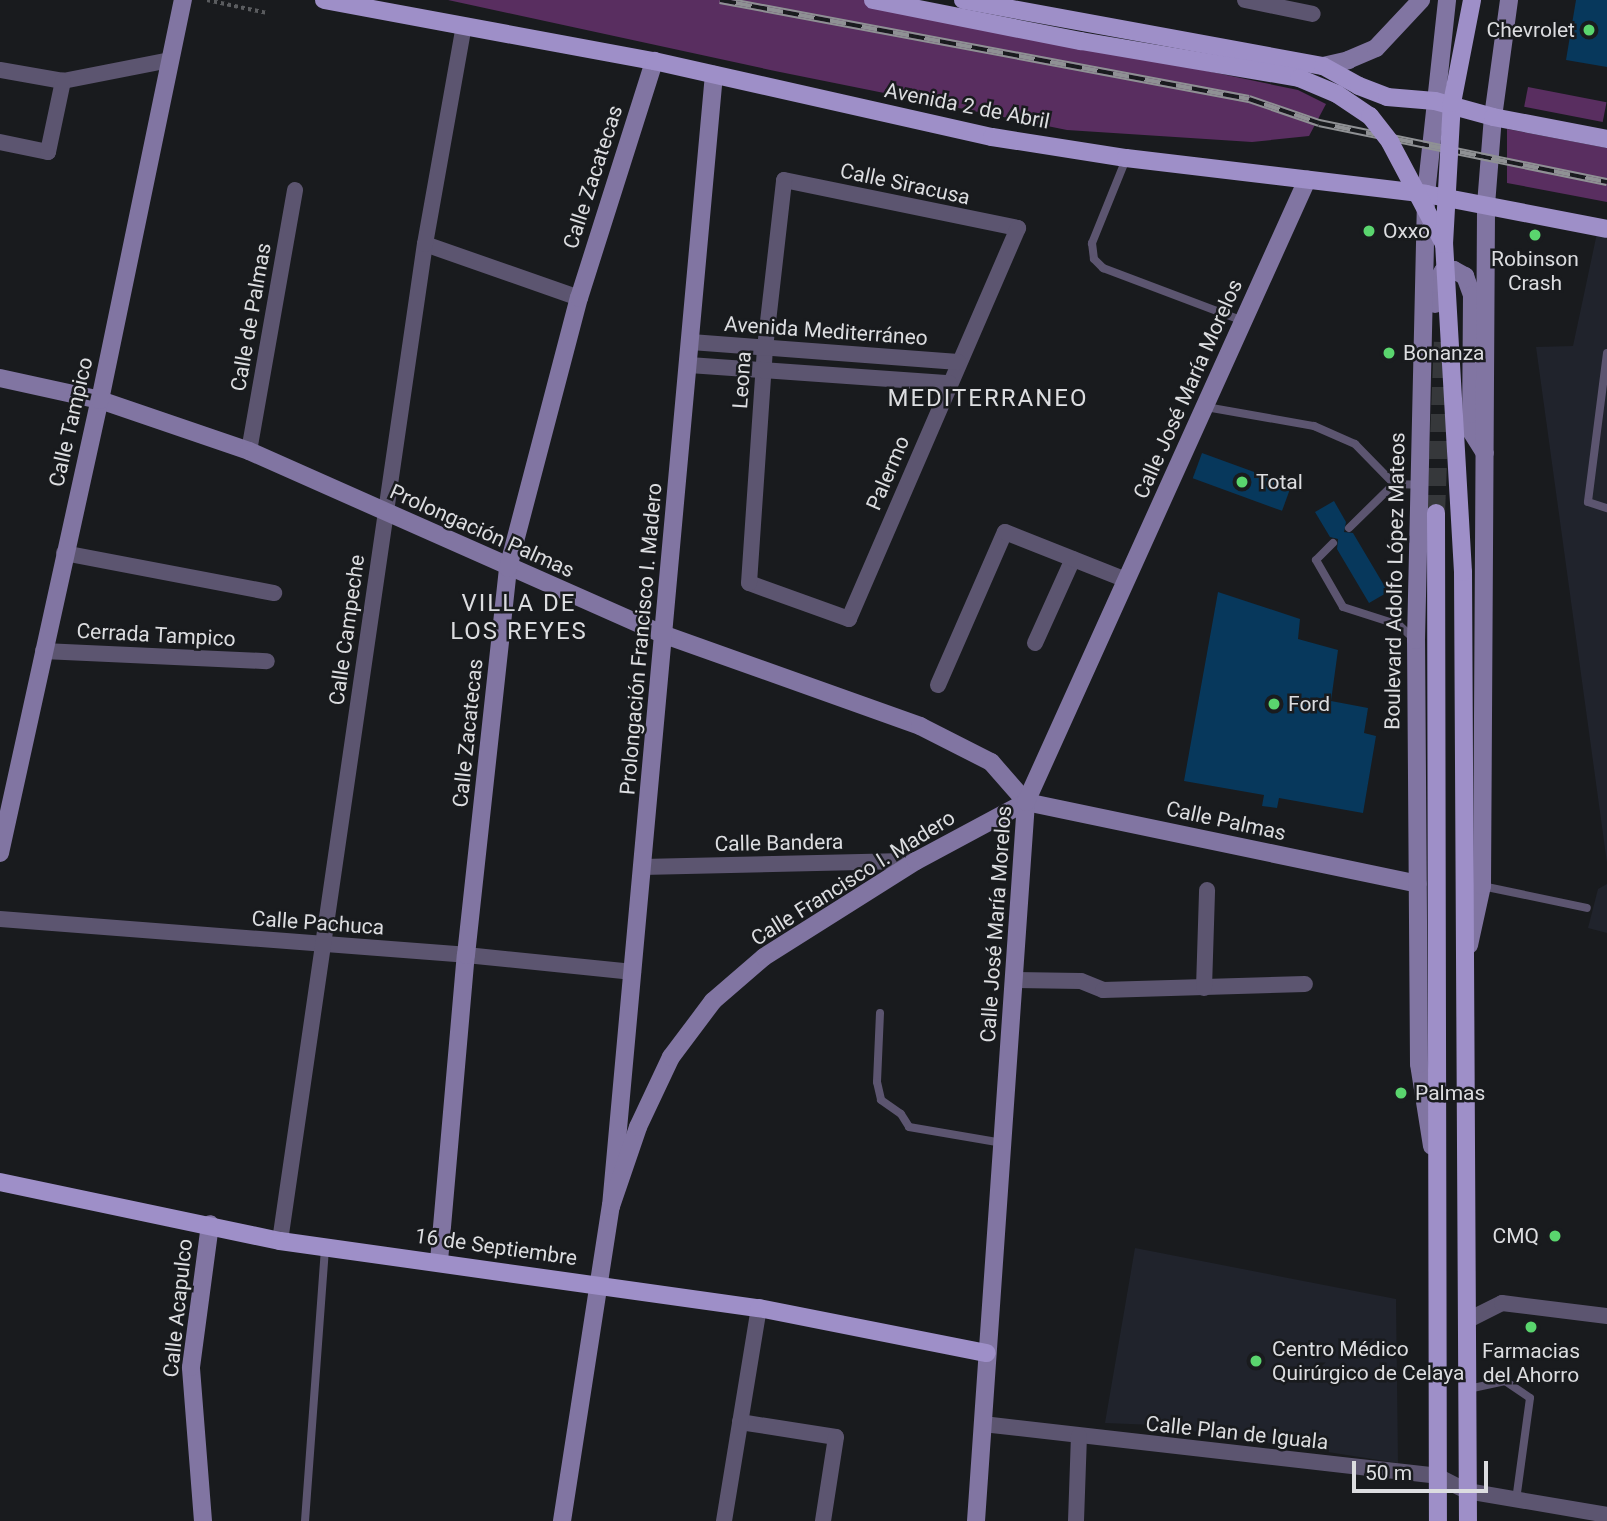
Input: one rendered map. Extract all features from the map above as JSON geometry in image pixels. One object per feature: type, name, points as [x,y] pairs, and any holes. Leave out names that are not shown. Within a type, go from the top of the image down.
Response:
[{"type":"main road","name":"Calle Tampico","points":[[0,853],[64,553],[100,400],[183,0]]},
{"type":"main road","name":"Avenida 2 de Abril","points":[[324,0],[654,61],[992,137],[1126,158],[1426,194],[1607,229]]},
{"type":"main road","points":[[873,0],[1081,41],[1299,79],[1337,94],[1370,117],[1390,142],[1444,244]]},
{"type":"main road","points":[[963,0],[1323,65],[1359,86],[1387,97],[1435,101],[1493,117],[1607,139]]},
{"type":"main road","points":[[1323,65],[1348,60],[1376,48],[1421,0]]},
{"type":"main road","name":"Boulevard Adolfo López Mateos","points":[[1435,1163],[1419,1064],[1416,640],[1426,194],[1447,0]]},
{"type":"main road","points":[[1468,1521],[1463,572],[1444,244],[1452,103],[1472,0]]},
{"type":"main road","points":[[1465,962],[1482,886],[1486,205],[1493,117],[1508,0]]},
{"type":"main road","name":"Calle Zacatecas","points":[[439,1261],[466,955],[508,568],[579,298],[654,61]]},
{"type":"main road","name":"Prolongación Francisco I. Madero","points":[[611,1206],[714,75]]},
{"type":"main road","name":"Calle José María Morelos","points":[[976,1521],[1016,980],[1026,802],[1307,180]]},
{"type":"main road","points":[[1422,347],[1435,317],[1435,284],[1440,274],[1443,271],[1461,273],[1472,295],[1471,430],[1485,453]]},
{"type":"main road","name":"Prolongación Palmas","points":[[0,378],[100,400],[249,452],[665,635],[920,726],[991,762],[1026,802]]},
{"type":"main road","name":"Boulevard Adolfo López Mateos","points":[[1436,513],[1437,1521]]},
{"type":"main road","name":"Calle Francisco I. Madero","points":[[562,1521],[611,1206],[638,1127],[671,1057],[713,1001],[764,957],[916,861],[1026,802]]},
{"type":"main road","name":"Calle Palmas","points":[[1026,802],[1417,884]]},
{"type":"main road","name":"16 de Septiembre","points":[[0,1182],[210,1224],[280,1241],[439,1261],[759,1308],[987,1353]]},
{"type":"main road","name":"Calle Acapulco","points":[[203,1521],[191,1367],[210,1224]]},
{"type":"street","points":[[1245,0],[1313,14]]},
{"type":"street","name":"Calle Campeche","points":[[280,1241],[384,512],[425,244],[464,26]]},
{"type":"street","points":[[0,70],[63,81],[170,60]]},
{"type":"street","points":[[0,142],[48,152],[63,81]]},
{"type":"street","name":"Calle Siracusa","points":[[784,180],[1018,228]]},
{"type":"street","name":"Leona","points":[[784,180],[765,348],[749,583],[849,619]]},
{"type":"street","name":"Calle de Palmas","points":[[249,452],[295,190]]},
{"type":"street","name":"Palermo","points":[[849,619],[1018,228]]},
{"type":"street","points":[[425,244],[579,298]]},
{"type":"street","name":"Avenida Mediterráneo","points":[[691,342],[958,362]]},
{"type":"street","name":"Avenida Mediterráneo","points":[[689,365],[949,383]]},
{"type":"street","points":[[939,685],[1005,531],[1126,580]]},
{"type":"street","points":[[64,553],[274,593]]},
{"type":"street","points":[[1035,643],[1073,559]]},
{"type":"street","name":"Cerrada Tampico","points":[[43,651],[267,662]]},
{"type":"street","name":"Calle Bandera","points":[[642,867],[916,861]]},
{"type":"street","points":[[1204,988],[1207,890]]},
{"type":"street","name":"Calle Pachuca","points":[[0,919],[466,955],[633,972]]},
{"type":"street","points":[[1016,980],[1081,981],[1102,990],[1304,984]]},
{"type":"street","points":[[1466,1321],[1502,1303],[1607,1315]]},
{"type":"street","points":[[724,1521],[759,1308]]},
{"type":"street","points":[[740,1422],[836,1437],[823,1521]]},
{"type":"street","name":"Calle Plan de Iguala","points":[[983,1424],[1437,1476],[1467,1491],[1607,1515]]},
{"type":"street","points":[[1076,1521],[1079,1436]]},
{"type":"lane","points":[[1126,158],[1092,243],[1094,259],[1103,268],[1243,321]]},
{"type":"lane","points":[[1607,352],[1588,502],[1607,508]]},
{"type":"lane","points":[[1205,407],[1314,426],[1354,444],[1394,484],[1419,485]]},
{"type":"lane","points":[[1349,528],[1394,484]]},
{"type":"lane","points":[[1334,543],[1316,560],[1343,607],[1399,625],[1416,640]]},
{"type":"lane","points":[[1482,886],[1587,908]]},
{"type":"lane","points":[[880,1013],[877,1083],[881,1100],[901,1114],[909,1127],[1003,1143]]},
{"type":"lane","points":[[305,1521],[326,1247]]},
{"type":"lane","points":[[1467,1390],[1504,1381],[1530,1398],[1516,1500]]},
{"type":"path","points":[[207,0],[267,13]]},
{"type":"shaded area","points":[[448,0],[866,0],[1298,90],[1326,104],[1309,136],[1252,142],[1067,130],[775,71]]},
{"type":"shaded area","points":[[1528,87],[1607,102],[1603,122],[1524,107]]},
{"type":"shaded area","points":[[1507,129],[1607,148],[1607,202],[1507,183]]},
{"type":"shaded area","points":[[1597,233],[1607,234],[1607,863],[1536,347],[1573,346]]},
{"type":"shaded area","points":[[1607,884],[1607,933],[1588,928],[1598,889]]},
{"type":"shaded area","name":"Centro Médico Quirúrgico de Celaya","points":[[1135,1248],[1396,1299],[1398,1463],[1155,1425],[1105,1423]]},
{"type":"building","name":"Chevrolet","points":[[1576,0],[1607,0],[1607,67],[1566,60]]},
{"type":"building","name":"Total","points":[[1202,453],[1291,485],[1282,511],[1193,478]]},
{"type":"building","name":"Total","points":[[1334,501],[1346,522],[1344,532],[1353,533],[1388,592],[1369,603],[1337,549],[1338,539],[1330,537],[1315,512]]},
{"type":"building","name":"Ford","points":[[1218,592],[1300,619],[1298,639],[1338,650],[1331,701],[1368,708],[1364,733],[1376,736],[1363,813],[1279,798],[1277,808],[1262,806],[1264,795],[1184,781]]},
{"type":"tunnel","points":[[1436,513],[1443,342]]},
{"type":"railway","points":[[720,0],[1249,99],[1319,123],[1607,182]]},
{"type":"place","name":"Chevrolet","points":[[1589,30]]},
{"type":"place","name":"Oxxo","points":[[1369,231]]},
{"type":"place","name":"Robinson Crash","points":[[1535,235]]},
{"type":"place","name":"Bonanza","points":[[1389,353]]},
{"type":"place","name":"Total","points":[[1242,482]]},
{"type":"place","name":"Ford","points":[[1274,704]]},
{"type":"place","name":"Palmas","points":[[1401,1093]]},
{"type":"place","name":"CMQ","points":[[1555,1236]]},
{"type":"place","name":"Farmacias del Ahorro","points":[[1531,1327]]},
{"type":"place","name":"Centro Médico Quirúrgico de Celaya","points":[[1256,1361]]},
{"type":"district","name":"MEDITERRANEO","points":[[988,399]]},
{"type":"district","name":"VILLA DE LOS REYES","points":[[519,618]]}]
